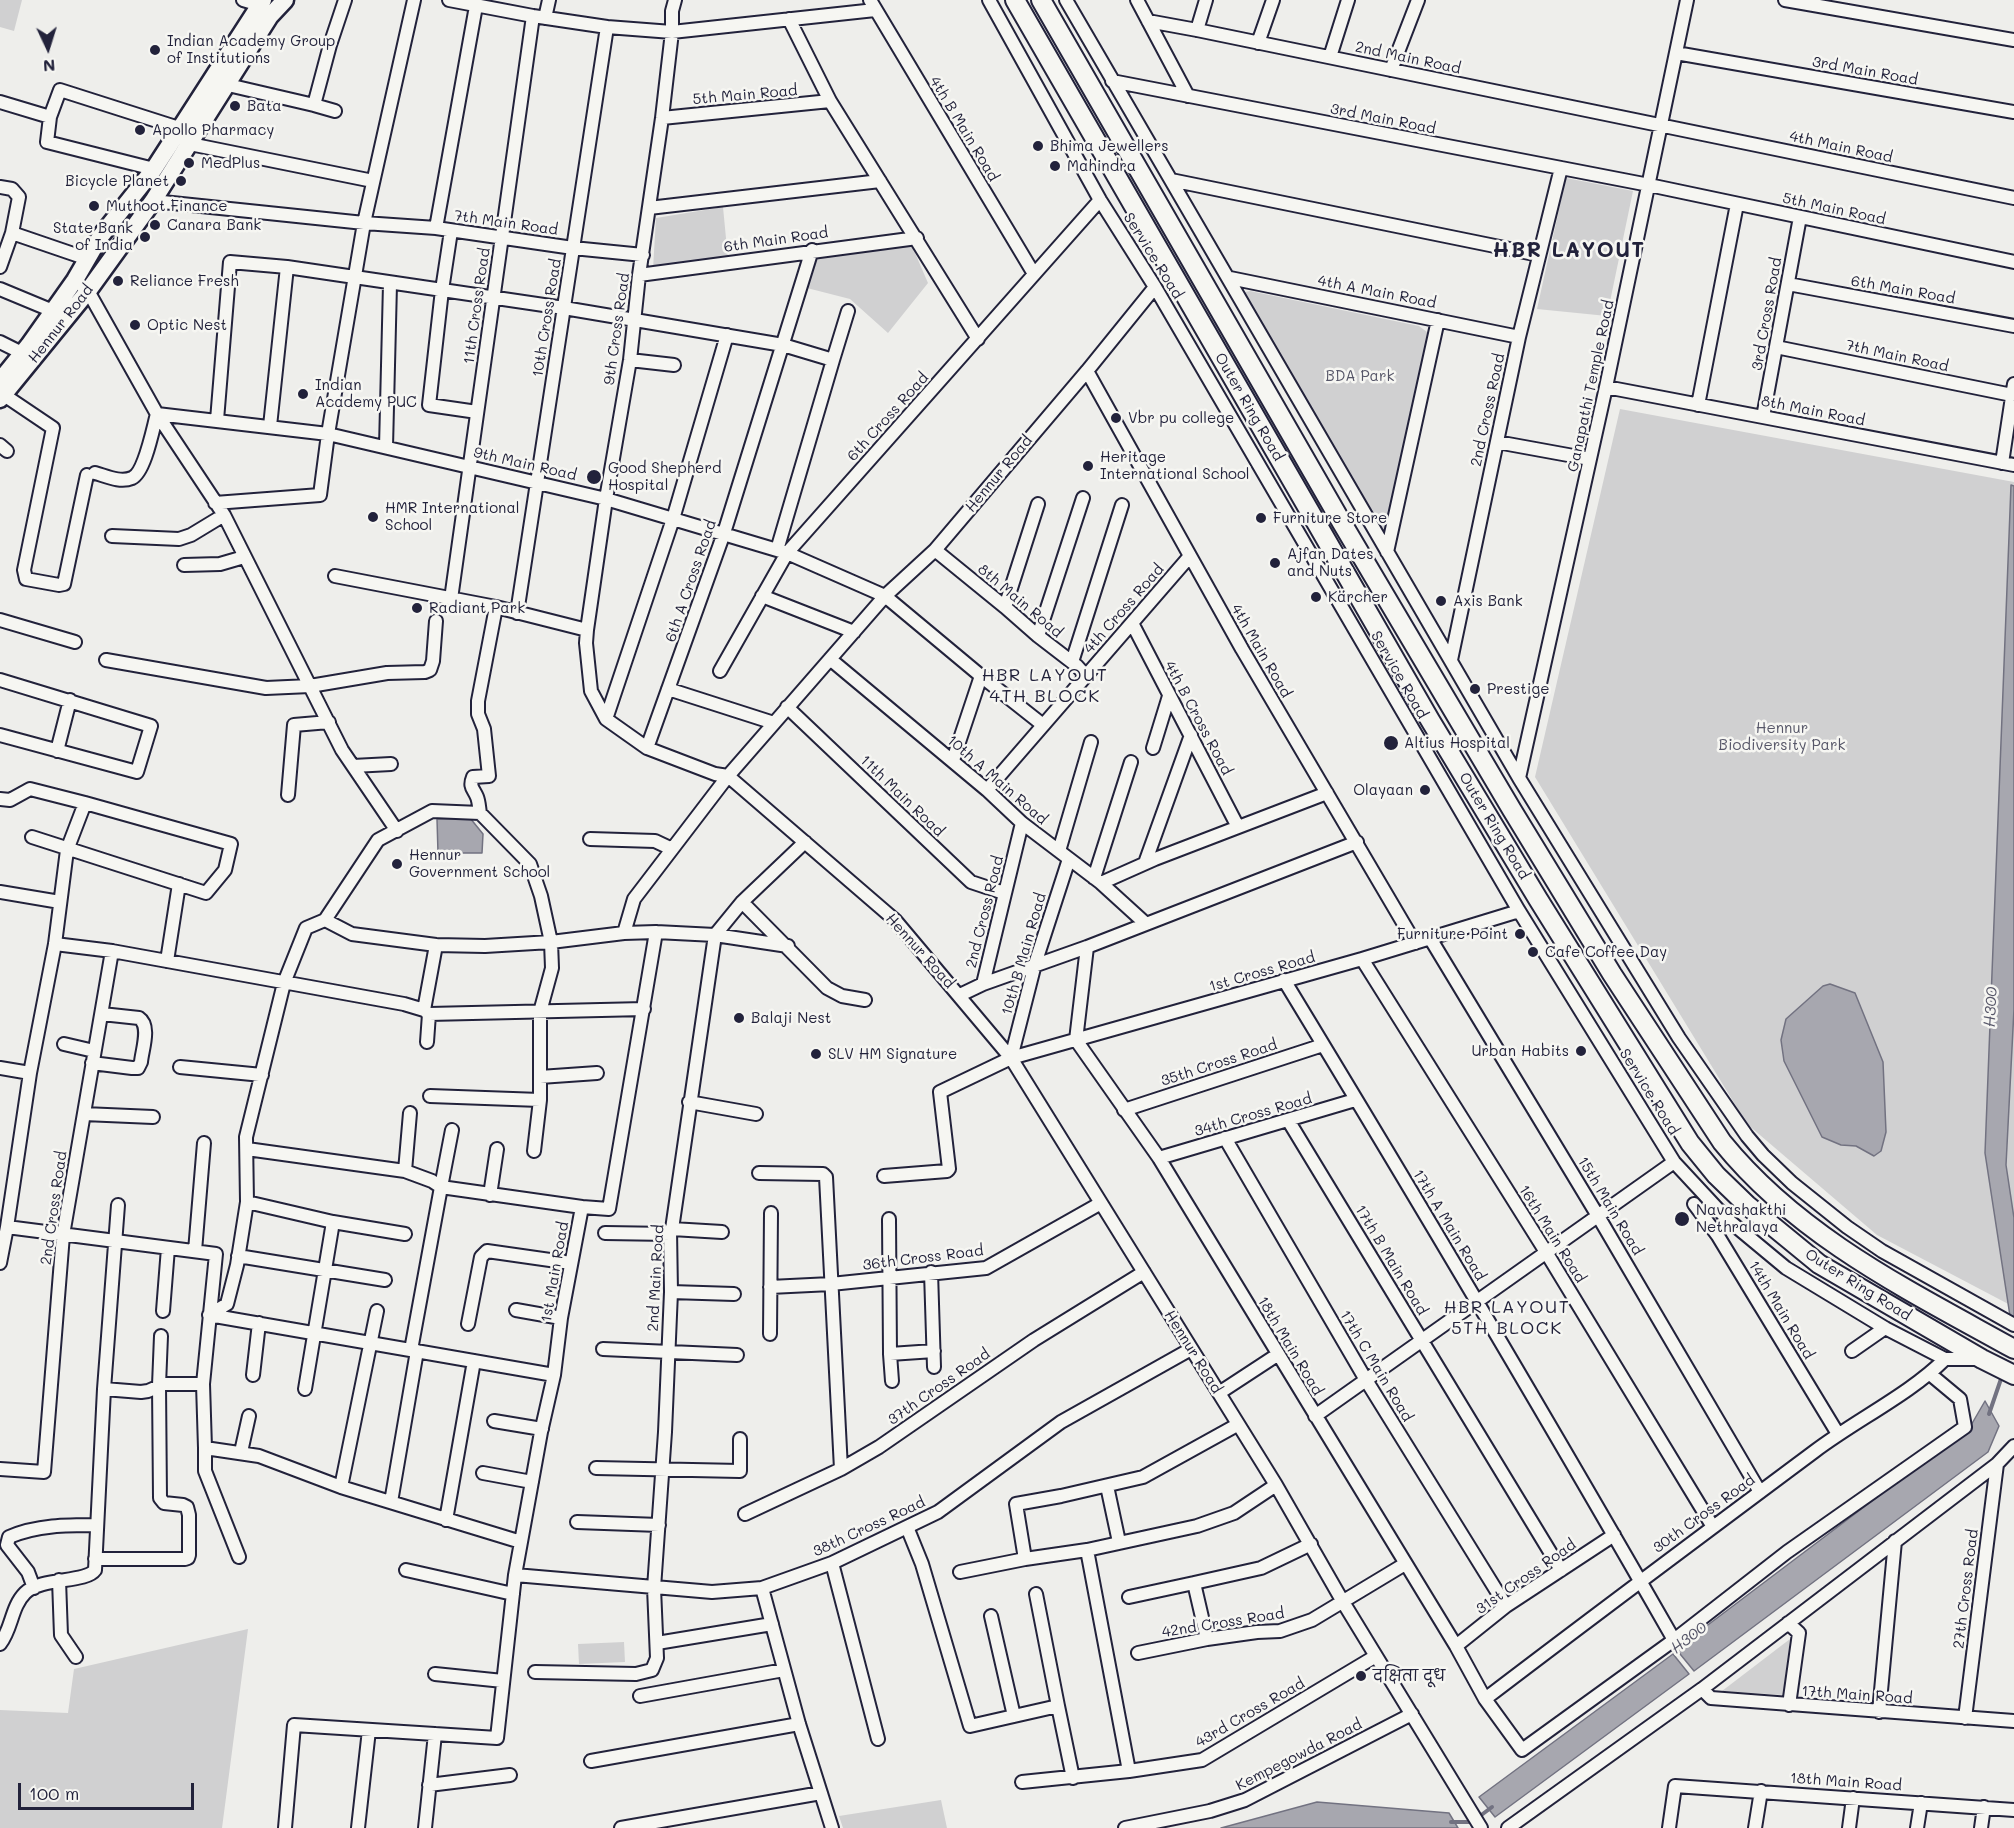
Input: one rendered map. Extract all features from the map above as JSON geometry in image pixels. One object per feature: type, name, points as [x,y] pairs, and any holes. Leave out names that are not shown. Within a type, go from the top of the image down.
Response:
[{"type":"highway","name":"Outer Ring Road","points":[[1015,0],[1430,720],[1690,1143],[1716,1175],[1747,1205],[1819,1264],[1982,1359],[2014,1375]]},
{"type":"highway","name":"Outer Ring Road","points":[[1041,0],[1336,513],[1506,800],[1612,974],[1722,1142],[1742,1167],[1767,1192],[1833,1245],[1871,1270],[2014,1349]]},
{"type":"main road","name":"Hennur Road","points":[[1,392],[81,285],[118,247],[153,201],[270,16],[285,0]]},
{"type":"main road","points":[[1,392],[22,352],[53,311],[81,285],[88,259],[100,237],[154,169],[262,3]]},
{"type":"street","points":[[243,0],[262,3]]},
{"type":"street","points":[[314,105],[345,0]]},
{"type":"street","points":[[215,503],[320,495],[328,434],[364,224],[414,0]]},
{"type":"street","points":[[449,0],[476,6],[491,4],[539,17],[607,27],[672,32],[789,19],[872,5]]},
{"type":"street","name":"11th Cross Road","points":[[451,599],[502,238],[539,17],[549,0]]},
{"type":"street","name":"9th Cross Road","points":[[587,630],[606,499],[630,360],[675,0]]},
{"type":"street","name":"Service Road","points":[[989,0],[1100,200],[1155,287],[1519,911],[1674,1162],[1727,1218],[1786,1268],[1885,1328],[1945,1359],[1982,1359]]},
{"type":"street","points":[[1066,0],[1230,278],[1519,778],[1679,1038],[1747,1136],[1763,1155],[1812,1200],[1847,1227],[1882,1251],[2013,1325]]},
{"type":"street","points":[[1197,30],[1206,0]]},
{"type":"street","points":[[1258,43],[1273,0]]},
{"type":"street","points":[[1330,57],[1348,0]]},
{"type":"street","points":[[1391,70],[1418,0]]},
{"type":"street","name":"Ganapathi Temple Road","points":[[1519,778],[1606,387],[1687,0]]},
{"type":"street","points":[[1785,0],[2014,40]]},
{"type":"street","points":[[1140,2],[1188,96]]},
{"type":"street","name":"4th B Main Road","points":[[872,5],[1034,274]]},
{"type":"street","points":[[436,228],[476,6]]},
{"type":"street","points":[[789,19],[830,101],[978,339]]},
{"type":"street","name":"2nd Main Road","points":[[1148,21],[1661,125]]},
{"type":"street","name":"10th Cross Road","points":[[517,613],[607,27]]},
{"type":"street","name":"3rd Main Road","points":[[1676,53],[2014,112]]},
{"type":"street","name":"3rd Main Road","points":[[1112,81],[1649,185]]},
{"type":"street","points":[[228,85],[334,111]]},
{"type":"street","points":[[154,169],[47,142],[50,117],[60,90],[179,128]]},
{"type":"street","name":"5th Main Road","points":[[662,118],[830,101]]},
{"type":"street","points":[[0,102],[50,117]]},
{"type":"street","name":"4th Main Road","points":[[1661,125],[2014,198]]},
{"type":"street","points":[[190,144],[373,181]]},
{"type":"street","name":"2nd Cross Road","points":[[1451,660],[1519,337],[1561,168]]},
{"type":"street","points":[[1171,180],[1539,255]]},
{"type":"street","points":[[649,208],[880,181]]},
{"type":"street","name":"5th Main Road","points":[[1649,185],[2014,262]]},
{"type":"street","points":[[0,187],[12,189],[19,197],[12,233],[0,267]]},
{"type":"street","name":"6th Cross Road","points":[[720,671],[762,596],[782,551],[978,339],[1100,200]]},
{"type":"street","name":"7th Main Road","points":[[153,201],[364,224],[436,228],[573,248],[643,255]]},
{"type":"street","points":[[1698,405],[1737,204]]},
{"type":"street","name":"3rd Cross Road","points":[[1763,417],[1800,217]]},
{"type":"street","points":[[451,231],[429,405],[477,412]]},
{"type":"street","points":[[12,233],[88,259]]},
{"type":"street","name":"6th Main Road","points":[[639,275],[812,250],[916,238]]},
{"type":"street","name":"6th A Cross Road","points":[[647,748],[724,533],[812,250]]},
{"type":"street","points":[[217,420],[230,262],[287,267],[564,308],[783,345],[833,360]]},
{"type":"street","points":[[270,426],[287,267]]},
{"type":"street","name":"4th A Main Road","points":[[1230,278],[1519,337]]},
{"type":"street","points":[[386,447],[390,284]]},
{"type":"street","name":"6th Main Road","points":[[1788,284],[2014,326]]},
{"type":"street","points":[[81,285],[157,414],[224,515],[342,750],[397,831]]},
{"type":"street","name":"Hennur Road","points":[[1155,287],[935,550],[885,596],[728,776],[895,920],[1011,1058],[1276,1485],[1376,1656],[1481,1828]]},
{"type":"street","points":[[0,289],[53,311]]},
{"type":"street","points":[[782,551],[848,311]]},
{"type":"street","points":[[1388,552],[1438,320]]},
{"type":"street","points":[[606,718],[673,519],[727,336]]},
{"type":"street","points":[[0,342],[22,352]]},
{"type":"street","name":"7th Main Road","points":[[1776,347],[2013,390]]},
{"type":"street","points":[[630,360],[674,365]]},
{"type":"street","name":"4th Main Road","points":[[1087,371],[1242,649],[1415,943]]},
{"type":"street","name":"8th Main Road","points":[[1606,387],[2008,464]]},
{"type":"street","points":[[2008,464],[2013,390]]},
{"type":"street","points":[[1,392],[53,428],[24,570],[26,579],[59,585],[64,584],[91,474],[117,479],[132,478],[141,469],[157,414]]},
{"type":"street","name":"9th Main Road","points":[[157,414],[328,434],[606,499],[782,551],[885,596],[1043,725]]},
{"type":"street","points":[[1497,442],[1590,459]]},
{"type":"street","points":[[1038,636],[1083,498]]},
{"type":"street","points":[[1005,607],[1038,504]]},
{"type":"street","points":[[1072,662],[1122,505]]},
{"type":"street","points":[[112,537],[180,538],[191,535],[224,515]]},
{"type":"street","name":"8th Main Road","points":[[935,550],[1086,676]]},
{"type":"street","points":[[184,565],[220,564],[244,556]]},
{"type":"street","name":"4th Cross Road","points":[[987,789],[1190,556]]},
{"type":"street","points":[[335,576],[496,607],[587,630],[586,643],[591,691],[606,718],[647,748],[714,774],[728,776],[634,899],[624,933]]},
{"type":"street","points":[[762,596],[854,632]]},
{"type":"street","points":[[496,607],[478,701],[478,714],[484,729],[489,776],[473,777],[471,788],[478,798],[480,813],[530,864],[541,896],[551,942],[552,968],[540,1012],[540,1100],[534,1151]]},
{"type":"street","points":[[0,620],[75,642]]},
{"type":"street","points":[[106,660],[266,688],[310,686],[371,675],[425,672],[430,669],[433,661],[436,621]]},
{"type":"street","name":"4th B Cross Road","points":[[1132,623],[1238,827]]},
{"type":"street","name":"10th A Main Road","points":[[831,659],[987,789],[1022,823],[1098,881],[1145,923]]},
{"type":"street","points":[[952,760],[981,676]]},
{"type":"street","points":[[0,680],[151,726],[137,772],[0,735]]},
{"type":"street","points":[[668,689],[774,723]]},
{"type":"street","points":[[1153,748],[1169,696]]},
{"type":"street","points":[[57,751],[70,700]]},
{"type":"street","name":"11th Main Road","points":[[787,707],[971,882],[1004,892]]},
{"type":"street","points":[[288,795],[294,725],[329,722]]},
{"type":"street","points":[[1145,863],[1191,735]]},
{"type":"street","points":[[1059,850],[1091,742]]},
{"type":"street","points":[[1098,881],[1131,762]]},
{"type":"street","points":[[353,766],[391,764]]},
{"type":"street","points":[[0,799],[10,800],[30,789],[231,843],[225,870],[206,893],[32,837]]},
{"type":"street","points":[[1098,881],[1327,793]]},
{"type":"street","points":[[0,1263],[30,1073],[55,944],[67,850],[85,803]]},
{"type":"street","points":[[209,1315],[228,1304],[247,1202],[246,1137],[284,983],[306,928],[326,920],[378,840],[432,812],[480,813]]},
{"type":"street","name":"2nd Cross Road","points":[[960,995],[983,984],[1022,823]]},
{"type":"street","points":[[590,839],[655,841],[672,849]]},
{"type":"street","points":[[715,935],[742,902],[805,842]]},
{"type":"street","points":[[983,984],[1357,842]]},
{"type":"street","name":"10th B Main Road","points":[[1011,1058],[1035,964],[1069,859]]},
{"type":"street","points":[[167,961],[179,884]]},
{"type":"street","points":[[0,892],[60,902]]},
{"type":"street","points":[[742,902],[827,988],[842,996],[865,1000]]},
{"type":"street","name":"1st Cross Road","points":[[884,1176],[947,1171],[949,1164],[940,1092],[1011,1058],[1362,960],[1519,911]]},
{"type":"street","points":[[326,920],[352,934],[436,945],[485,946],[656,932],[715,935],[788,946]]},
{"type":"street","name":"1st Main Road","points":[[435,1734],[497,1738],[515,1575],[554,1375],[561,1318],[582,1207],[609,1209],[656,932]]},
{"type":"street","name":"2nd Main Road","points":[[535,1672],[636,1674],[652,1670],[657,1658],[654,1588],[671,1292],[671,1232],[715,935]]},
{"type":"street","name":"15th Main Road","points":[[1430,938],[1598,1215],[1760,1492]]},
{"type":"street","points":[[55,944],[112,951],[404,1004],[427,1012],[644,1009]]},
{"type":"street","points":[[427,1042],[427,1012],[436,945]]},
{"type":"street","points":[[1076,1040],[1087,946]]},
{"type":"street","name":"2nd Cross Road","points":[[0,1469],[44,1473],[63,1235],[112,951]]},
{"type":"street","name":"16th Main Road","points":[[1362,960],[1546,1252],[1713,1527]]},
{"type":"street","name":"17th A Main Road","points":[[1284,981],[1477,1301],[1674,1640]]},
{"type":"street","points":[[64,1044],[93,1057],[138,1068],[141,1062],[146,1026],[143,1020],[102,1014]]},
{"type":"street","name":"18th Main Road","points":[[1076,1040],[1159,1158],[1456,1646],[1485,1698],[1522,1750],[1674,1640]]},
{"type":"street","name":"35th Cross Road","points":[[1124,1110],[1323,1045]]},
{"type":"street","points":[[180,1067],[262,1075]]},
{"type":"street","points":[[0,1068],[30,1073]]},
{"type":"street","points":[[540,1077],[597,1073]]},
{"type":"street","points":[[430,1096],[540,1100]]},
{"type":"street","name":"34th Cross Road","points":[[1159,1158],[1355,1100]]},
{"type":"street","points":[[690,1102],[756,1114]]},
{"type":"street","points":[[405,1171],[410,1113]]},
{"type":"street","points":[[84,1114],[153,1117]]},
{"type":"street","name":"17th B Main Road","points":[[1288,1120],[1561,1570]]},
{"type":"street","points":[[391,1502],[414,1350],[452,1130]]},
{"type":"street","name":"17th C Main Road","points":[[1225,1138],[1366,1380],[1506,1606]]},
{"type":"street","points":[[195,1251],[204,1143]]},
{"type":"street","points":[[247,1149],[405,1171],[441,1186],[582,1207]]},
{"type":"street","points":[[490,1195],[498,1149]]},
{"type":"street","points":[[1315,1416],[1674,1162]]},
{"type":"street","points":[[759,1173],[825,1175],[841,1468]]},
{"type":"street","points":[[247,1202],[333,1222],[405,1234]]},
{"type":"street","name":"36th Cross Road","points":[[770,1287],[831,1284],[986,1268],[1101,1203]]},
{"type":"street","name":"14th Main Road","points":[[1695,1204],[1718,1236],[1838,1434]]},
{"type":"street","points":[[0,1644],[6,1637],[14,1611],[25,1593],[59,1580],[93,1574],[95,1570],[104,1389],[118,1205]]},
{"type":"street","points":[[770,1334],[771,1213]]},
{"type":"street","points":[[1718,1236],[1727,1218]]},
{"type":"street","points":[[889,1219],[888,1278],[892,1381]]},
{"type":"street","points":[[305,1389],[327,1269],[333,1222]]},
{"type":"street","points":[[7,1227],[216,1254],[203,1384],[205,1471],[239,1557]]},
{"type":"street","points":[[605,1233],[722,1232]]},
{"type":"street","points":[[163,1311],[168,1248]]},
{"type":"street","points":[[468,1324],[483,1253],[495,1251],[571,1263]]},
{"type":"street","points":[[238,1256],[385,1280]]},
{"type":"street","points":[[930,1272],[934,1367]]},
{"type":"street","name":"37th Cross Road","points":[[745,1514],[879,1447],[1034,1340],[1144,1272]]},
{"type":"street","points":[[671,1292],[734,1294]]},
{"type":"street","points":[[516,1310],[561,1318]]},
{"type":"street","points":[[341,1487],[377,1311]]},
{"type":"street","points":[[209,1315],[554,1375]]},
{"type":"street","points":[[253,1375],[259,1323]]},
{"type":"street","points":[[1852,1351],[1885,1328]]},
{"type":"street","points":[[95,1559],[188,1558],[189,1515],[187,1508],[183,1505],[164,1503],[160,1498],[161,1336]]},
{"type":"street","points":[[603,1349],[737,1354]]},
{"type":"street","name":"38th Cross Road","points":[[515,1575],[712,1592],[762,1588],[832,1563],[938,1512],[1061,1422],[1191,1349]]},
{"type":"street","points":[[890,1354],[934,1352]]},
{"type":"street","points":[[1219,1393],[1277,1355]]},
{"type":"street","name":"30th Cross Road","points":[[1485,1698],[1838,1434],[1930,1374],[1945,1359]]},
{"type":"street","points":[[446,1520],[474,1361]]},
{"type":"street","points":[[1674,1640],[1787,1552],[1965,1427],[1960,1399],[1930,1374]]},
{"type":"street","points":[[104,1389],[141,1392],[159,1385],[203,1384]]},
{"type":"street","points":[[241,1452],[249,1416]]},
{"type":"street","points":[[494,1421],[542,1429]]},
{"type":"street","points":[[1025,1559],[1016,1504],[1143,1477],[1238,1425]]},
{"type":"street","points":[[596,1468],[740,1471],[740,1439]]},
{"type":"street","points":[[1508,1828],[1702,1689],[1997,1464],[2014,1446]]},
{"type":"street","points":[[205,1448],[241,1452],[281,1463],[341,1487],[521,1542]]},
{"type":"street","name":"27th Cross Road","points":[[1965,1718],[1997,1464]]},
{"type":"street","points":[[483,1473],[532,1482]]},
{"type":"street","points":[[960,1572],[1087,1550],[1197,1526],[1234,1514],[1276,1485]]},
{"type":"street","points":[[1107,1486],[1119,1542]]},
{"type":"street","points":[[577,1522],[658,1525]]},
{"type":"street","points":[[34,1588],[28,1572],[7,1545],[9,1537],[24,1531],[47,1527],[97,1526]]},
{"type":"street","points":[[907,1527],[922,1564],[970,1726],[1058,1706]]},
{"type":"street","name":"31st Cross Road","points":[[1456,1646],[1506,1606],[1614,1535]]},
{"type":"street","points":[[1879,1712],[1895,1541]]},
{"type":"street","points":[[1129,1597],[1261,1568],[1311,1544]]},
{"type":"street","points":[[1087,1550],[1129,1771]]},
{"type":"street","points":[[832,1563],[878,1739]]},
{"type":"street","name":"42nd Cross Road","points":[[1138,1653],[1207,1639],[1280,1631],[1312,1620],[1405,1564]]},
{"type":"street","points":[[406,1570],[513,1594]]},
{"type":"street","points":[[59,1580],[61,1635],[76,1658]]},
{"type":"street","points":[[1194,1583],[1207,1639]]},
{"type":"street","points":[[762,1588],[799,1724],[832,1828]]},
{"type":"street","points":[[1036,1594],[1073,1778]]},
{"type":"street","points":[[991,1616],[1014,1716]]},
{"type":"street","points":[[1788,1623],[1799,1633],[1789,1705]]},
{"type":"street","points":[[657,1644],[772,1624]]},
{"type":"street","name":"43rd Cross Road","points":[[1022,1782],[1073,1778],[1202,1760],[1376,1656]]},
{"type":"street","points":[[640,1696],[784,1670]]},
{"type":"street","points":[[435,1674],[503,1681]]},
{"type":"street","name":"17th Main Road","points":[[1702,1689],[1711,1698],[2014,1721]]},
{"type":"street","name":"Kempegowda Road","points":[[1125,1828],[1210,1811],[1245,1800],[1412,1714]]},
{"type":"street","points":[[591,1761],[799,1724]]},
{"type":"street","points":[[285,1828],[294,1725],[435,1734],[425,1828]]},
{"type":"street","points":[[358,1828],[369,1730]]},
{"type":"street","points":[[429,1785],[510,1775]]},
{"type":"street","name":"18th Main Road","points":[[1669,1828],[1675,1786],[2014,1810]]},
{"type":"street","points":[[1755,1828],[1761,1791]]},
{"type":"street","points":[[621,1828],[821,1792]]},
{"type":"street","points":[[1849,1828],[1853,1798]]},
{"type":"street","points":[[1917,1828],[1921,1803]]},
{"type":"street","points":[[1981,1828],[1983,1807]]},
{"type":"green space","points":[[0,0],[22,0],[14,31],[0,27]]},
{"type":"green space","points":[[1566,178],[1633,191],[1607,316],[1537,309]]},
{"type":"green space","points":[[723,207],[728,259],[653,269],[656,218]]},
{"type":"green space","points":[[912,246],[928,283],[888,333],[850,299],[807,288],[815,256]]},
{"type":"green space","name":"BDA Park","points":[[1250,291],[1419,326],[1427,332],[1427,344],[1387,539],[1246,299],[1245,292]]},
{"type":"green space","name":"Hennur Biodiversity Park","points":[[1620,409],[2014,482],[2014,1307],[1877,1235],[1747,1124],[1535,777]]},
{"type":"green space","points":[[248,1629],[222,1828],[0,1828],[0,1710],[68,1713],[74,1669]]},
{"type":"green space","points":[[1790,1639],[1783,1695],[1722,1691]]},
{"type":"green space","points":[[624,1642],[625,1662],[579,1664],[578,1644]]},
{"type":"green space","points":[[941,1800],[947,1828],[843,1828],[839,1816]]},
{"type":"water","points":[[2011,485],[2014,486],[2014,1009],[2006,1165],[2014,1218],[2014,1318],[2010,1316],[1985,1153]]},
{"type":"water","points":[[470,818],[483,834],[482,853],[438,853],[437,819]]},
{"type":"water","points":[[1830,984],[1855,993],[1883,1062],[1886,1132],[1881,1151],[1874,1156],[1856,1146],[1841,1145],[1822,1137],[1784,1061],[1781,1040],[1786,1019],[1823,986]]},
{"type":"water","points":[[1985,1401],[1999,1426],[1988,1452],[1694,1671],[1676,1649],[1970,1427]]},
{"type":"water","points":[[1673,1654],[1689,1674],[1495,1817],[1479,1797]]},
{"type":"water","points":[[1317,1802],[1449,1813],[1458,1828],[1221,1828]]},
{"type":"waterway","name":"H300","points":[[1989,1414],[2002,1376]]},
{"type":"waterway","name":"H300","points":[[1451,1822],[1472,1822],[1492,1807]]},
{"type":"place","name":"Indian Academy Group of Institutions","points":[[155,50]]},
{"type":"place","name":"Bata","points":[[235,106]]},
{"type":"place","name":"Apollo Pharmacy","points":[[140,130]]},
{"type":"place","name":"Bhima Jewellers","points":[[1038,146]]},
{"type":"place","name":"MedPlus","points":[[189,163]]},
{"type":"place","name":"Mahindra","points":[[1055,166]]},
{"type":"place","name":"Bicycle Planet","points":[[181,181]]},
{"type":"place","name":"Muthoot Finance","points":[[94,206]]},
{"type":"place","name":"Canara Bank","points":[[155,225]]},
{"type":"place","name":"State Bank of India","points":[[145,237]]},
{"type":"place","name":"Reliance Fresh","points":[[118,281]]},
{"type":"place","name":"Optic Nest","points":[[135,325]]},
{"type":"place","name":"Indian Academy PUC","points":[[303,394]]},
{"type":"place","name":"Vbr pu college","points":[[1116,418]]},
{"type":"place","name":"Heritage International School","points":[[1088,466]]},
{"type":"place","name":"Good Shepherd Hospital","points":[[594,477]]},
{"type":"place","name":"HMR International School","points":[[373,517]]},
{"type":"place","name":"Furniture Store","points":[[1261,518]]},
{"type":"place","name":"Ajfan Dates and Nuts","points":[[1275,563]]},
{"type":"place","name":"Kärcher","points":[[1316,597]]},
{"type":"place","name":"Axis Bank","points":[[1441,601]]},
{"type":"place","name":"Radiant Park","points":[[417,608]]},
{"type":"place","name":"Prestige","points":[[1475,689]]},
{"type":"place","name":"Altius Hospital","points":[[1391,743]]},
{"type":"place","name":"Olayaan","points":[[1425,790]]},
{"type":"place","name":"Hennur Government School","points":[[397,864]]},
{"type":"place","name":"Furniture Point","points":[[1520,934]]},
{"type":"place","name":"Cafe Coffee Day","points":[[1533,952]]},
{"type":"place","name":"Balaji Nest","points":[[739,1018]]},
{"type":"place","name":"Urban Habits","points":[[1581,1051]]},
{"type":"place","name":"SLV HM Signature","points":[[816,1054]]},
{"type":"place","name":"Navashakthi Nethralaya","points":[[1682,1219]]},
{"type":"place","name":"दक्षिता दूध","points":[[1361,1676]]},
{"type":"district","name":"HBR LAYOUT","points":[[1569,251]]},
{"type":"district","name":"HBR LAYOUT 4TH BLOCK","points":[[1045,685]]},
{"type":"district","name":"HBR LAYOUT 5TH BLOCK","points":[[1507,1317]]}]
